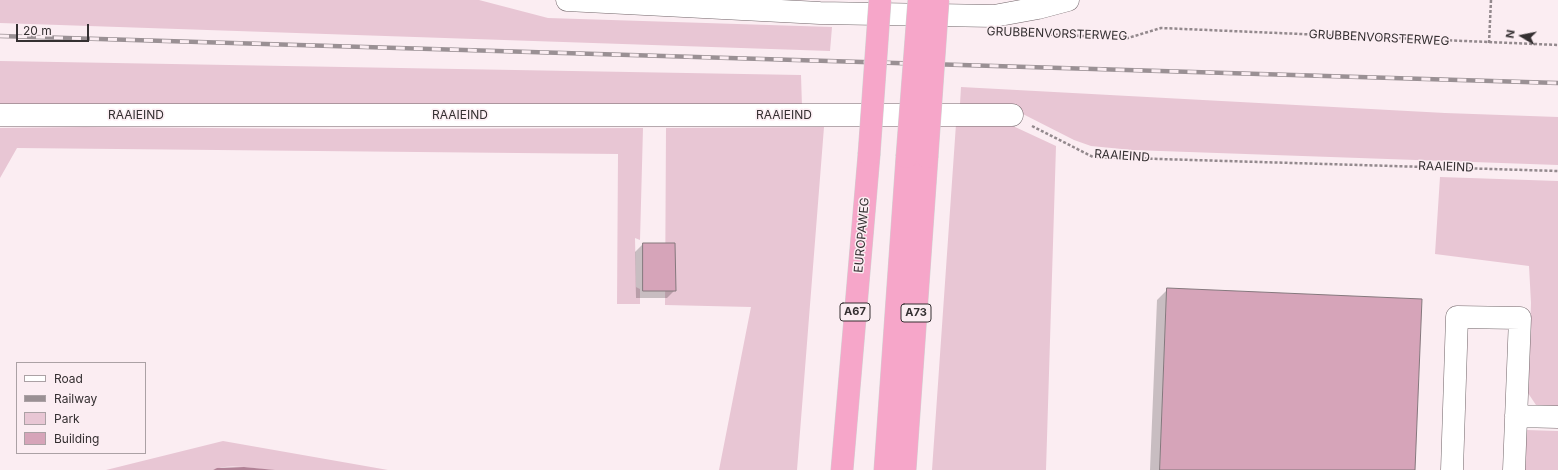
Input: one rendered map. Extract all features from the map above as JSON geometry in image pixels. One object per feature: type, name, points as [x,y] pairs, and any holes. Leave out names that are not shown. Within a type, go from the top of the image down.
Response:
[{"type":"highway","name":"EUROPAWEG","points":[[842,470],[869,155],[880,0]]},
{"type":"highway","points":[[885,470],[917,157],[919,0]]},
{"type":"highway","name":"A73","points":[[904,470],[917,157],[938,0]]},
{"type":"street","points":[[567,0],[747,5]]},
{"type":"street","name":"GRUBBENVORSTERWEG","points":[[747,5],[820,13],[994,16],[1038,8],[1068,0]]},
{"type":"street","name":"RAAIEIND","points":[[0,115],[1012,115]]},
{"type":"street","points":[[1452,470],[1457,317],[1520,318],[1514,470]]},
{"type":"street","points":[[1516,416],[1558,417]]},
{"type":"path","points":[[1489,43],[1491,0]]},
{"type":"path","name":"GRUBBENVORSTERWEG","points":[[1032,34],[1128,38],[1160,28],[1558,45]]},
{"type":"path","name":"RAAIEIND","points":[[1012,115],[1093,156],[1558,171]]},
{"type":"green space","points":[[0,0],[479,0],[548,18],[832,27],[830,51],[0,23]]},
{"type":"green space","points":[[0,61],[801,75],[802,107],[0,106]]},
{"type":"green space","points":[[961,87],[1445,113],[1558,117],[1558,165],[1132,150],[1091,146],[1074,140],[1015,110],[960,104]]},
{"type":"green space","points":[[956,124],[1013,126],[1056,146],[1046,470],[932,470]]},
{"type":"green space","points":[[85,127],[333,129],[643,128],[640,240],[635,238],[636,287],[640,289],[640,304],[617,304],[618,154],[17,148],[0,178],[0,128]]},
{"type":"green space","points":[[824,127],[797,470],[719,470],[751,307],[665,305],[666,128]]},
{"type":"green space","points":[[1440,177],[1558,181],[1558,406],[1536,405],[1528,393],[1531,303],[1529,266],[1435,254]]},
{"type":"green space","points":[[1526,430],[1558,431],[1558,470],[1525,470]]},
{"type":"green space","points":[[223,441],[388,470],[277,470],[236,466],[213,470],[106,470]]},
{"type":"shaded area","points":[[244,467],[275,470],[213,470],[217,468]]},
{"type":"building","points":[[643,243],[675,243],[676,291],[643,291]]},
{"type":"building","points":[[1167,288],[1422,299],[1415,470],[1160,470]]},
{"type":"railway","points":[[0,36],[1558,83]]}]
